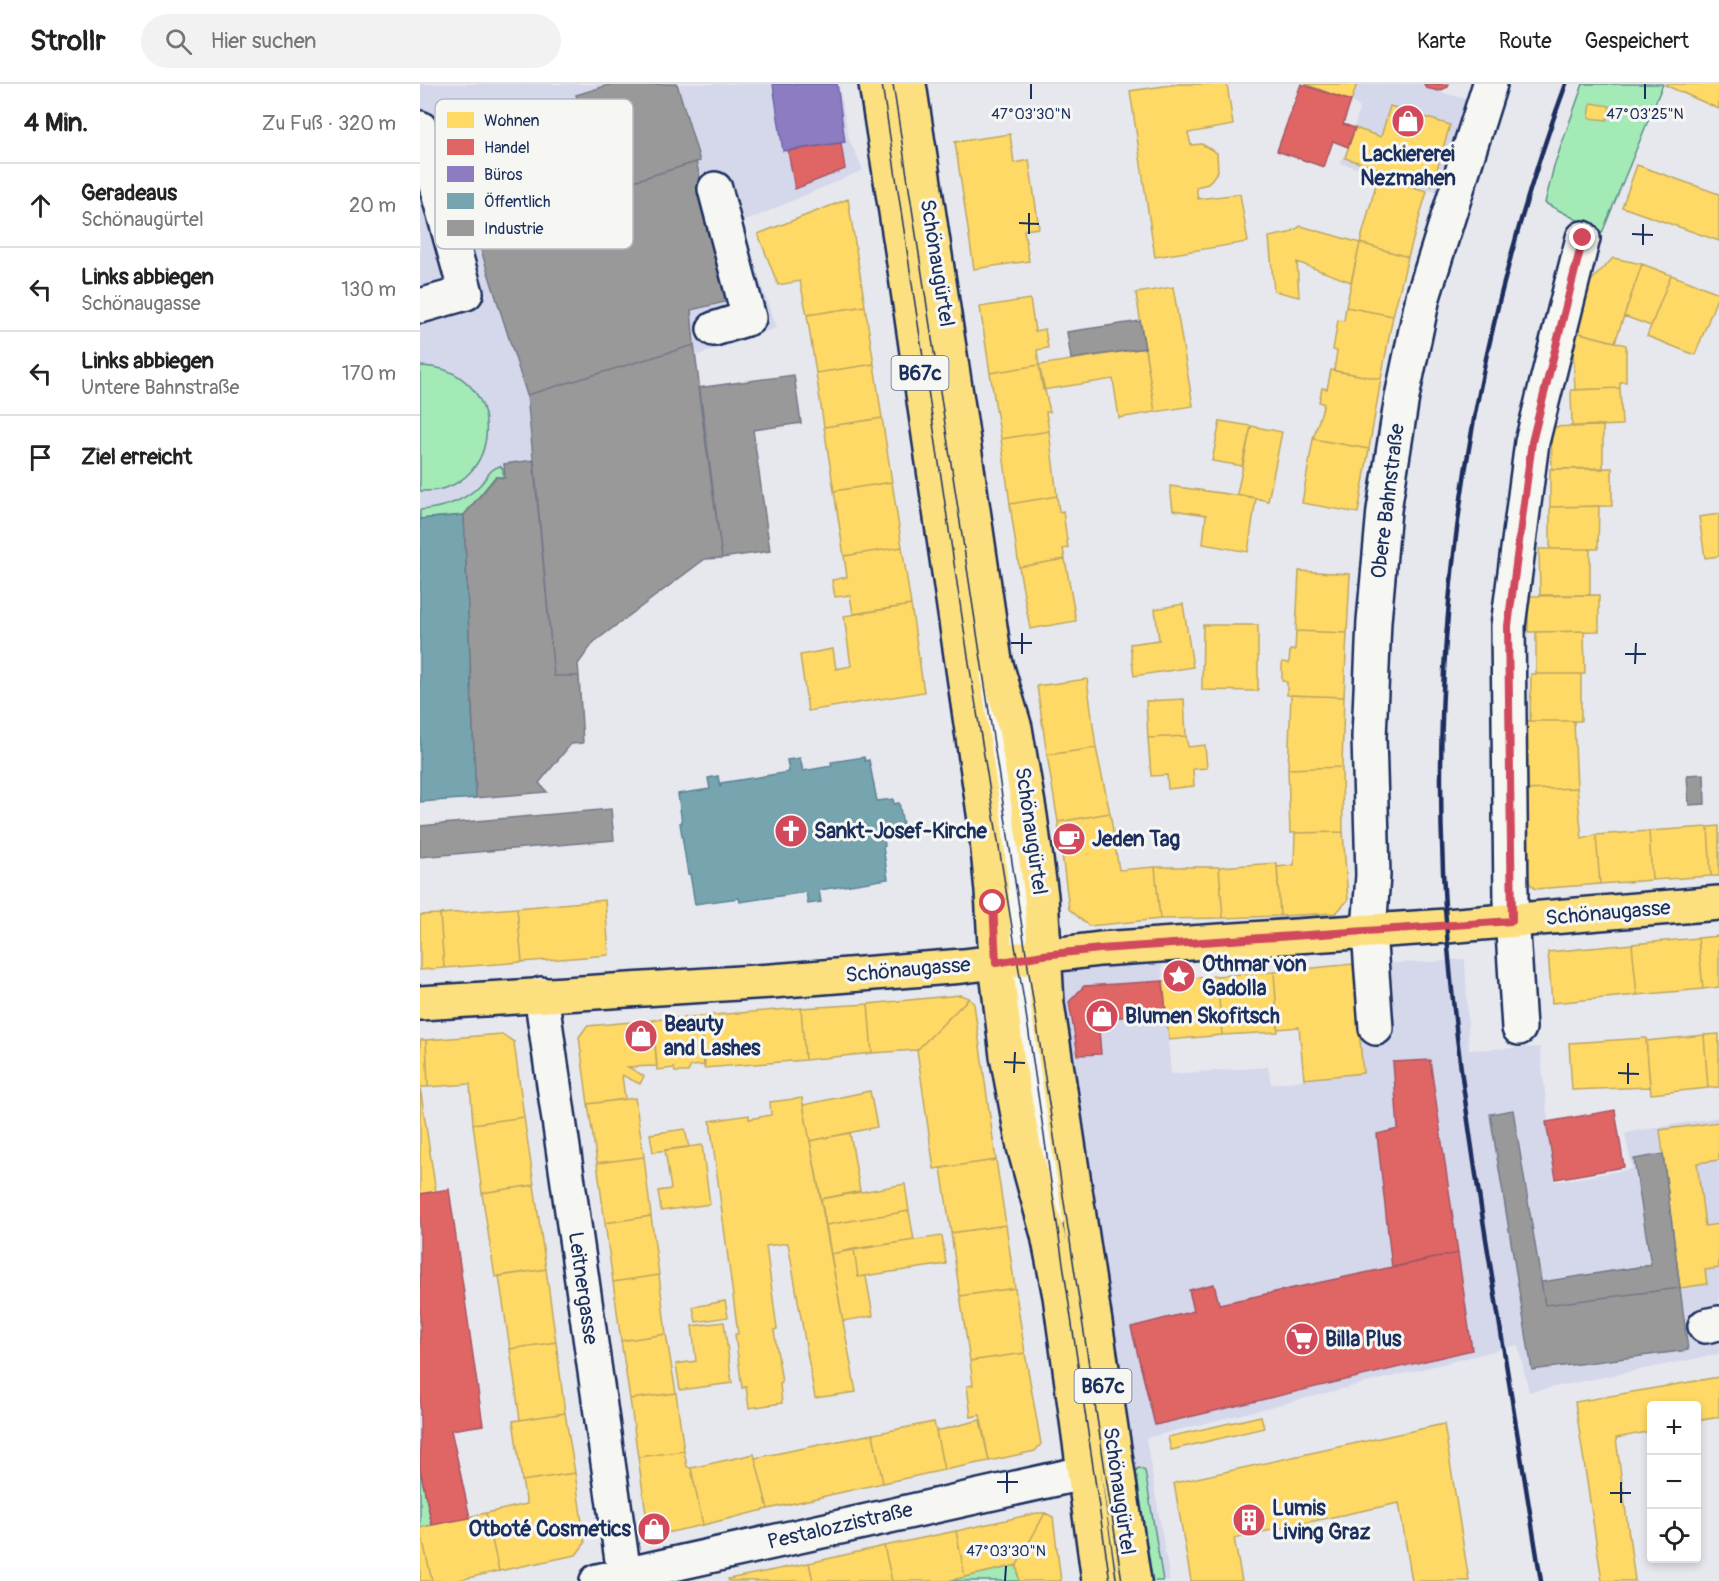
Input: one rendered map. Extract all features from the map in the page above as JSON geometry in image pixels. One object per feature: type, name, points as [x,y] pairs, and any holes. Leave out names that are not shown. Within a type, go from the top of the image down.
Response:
[{"type":"main road","name":"Schönaugürtel","points":[[876,84],[906,274],[985,820],[992,891],[1019,959],[1048,1015],[1132,1578]]},
{"type":"main road","name":"Schönaugürtel","points":[[909,84],[960,416],[994,661],[1015,728],[1041,896],[1019,959],[1007,1056],[1024,1147],[1048,1235],[1060,1296],[1099,1581]]},
{"type":"main road","name":"Schönaugasse","points":[[420,1003],[772,981],[1019,959],[1100,949],[1512,921],[1719,903]]},
{"type":"street","name":"Obere Bahnstraße","points":[[1376,1028],[1369,931],[1373,874],[1369,737],[1374,621],[1384,510],[1402,397],[1423,297],[1490,84]]},
{"type":"street","points":[[420,128],[435,182]]},
{"type":"street","points":[[714,329],[749,318],[715,189]]},
{"type":"street","points":[[1519,1028],[1512,921],[1508,626],[1532,442],[1583,238]]},
{"type":"street","points":[[420,306],[466,293],[454,249]]},
{"type":"street","name":"Leitnergasse","points":[[541,994],[616,1579]]},
{"type":"street","name":"Pestalozzistraße","points":[[616,1579],[1083,1473]]},
{"type":"shaded area","points":[[420,84],[839,84],[849,139],[863,170],[741,223],[776,328],[695,356],[722,558],[705,559],[594,642],[578,664],[583,743],[571,744],[539,783],[547,792],[420,802]]},
{"type":"shaded area","points":[[1306,84],[1424,84],[1426,88],[1466,99],[1436,191],[1340,163],[1348,147],[1360,108],[1351,101]]},
{"type":"shaded area","points":[[1160,945],[1171,1074],[1268,1067],[1271,1084],[1363,1073],[1353,964],[1465,959],[1469,1050],[1540,1047],[1555,1182],[1632,1169],[1625,1133],[1719,1117],[1719,1354],[1529,1392],[1518,1345],[1146,1438],[1170,1581],[1114,1581],[1058,1204],[1043,955]]},
{"type":"green space","points":[[1583,84],[1663,84],[1602,233],[1545,203],[1554,166]]},
{"type":"green space","points":[[420,366],[450,372],[470,387],[483,407],[486,430],[482,453],[469,473],[448,487],[420,491]]},
{"type":"green space","points":[[500,466],[503,469],[503,477],[495,477],[464,515],[420,519],[420,510],[445,506],[460,500],[474,491],[491,471]]},
{"type":"green space","points":[[1139,1468],[1145,1471],[1163,1581],[1152,1581],[1135,1487],[1135,1471]]},
{"type":"green space","points":[[420,1469],[432,1525],[420,1528]]},
{"type":"green space","points":[[1017,1565],[1019,1581],[947,1581]]},
{"type":"building: Wohnen","points":[[1178,84],[1227,84],[1233,125],[1188,133],[1191,145],[1202,144],[1217,153],[1218,171],[1208,184],[1196,187],[1198,199],[1240,194],[1248,242],[1155,257],[1130,91]]},
{"type":"building: Wohnen","points":[[1305,84],[1357,84],[1351,101]]},
{"type":"building: Wohnen","points":[[1719,84],[1719,109],[1665,85]]},
{"type":"building: Wohnen","points":[[1591,103],[1610,106],[1607,120],[1589,118]]},
{"type":"building: Wohnen","points":[[1390,106],[1450,125],[1432,186],[1345,158],[1355,128],[1381,137]]},
{"type":"building: Wohnen","points":[[1010,134],[1014,163],[1029,160],[1039,228],[1024,230],[1029,261],[974,269],[955,142]]},
{"type":"building: Wohnen","points":[[1637,165],[1719,194],[1719,241],[1622,207]]},
{"type":"building: Wohnen","points":[[1378,177],[1427,191],[1408,257],[1360,243]]},
{"type":"building: Wohnen","points":[[848,199],[865,306],[807,315],[800,281],[778,285],[758,234]]},
{"type":"building: Wohnen","points":[[1301,226],[1360,243],[1351,282],[1297,262],[1299,297],[1274,291],[1269,237],[1289,233]]},
{"type":"building: Wohnen","points":[[1360,243],[1408,257],[1393,316],[1346,307]]},
{"type":"building: Wohnen","points":[[1613,258],[1642,264],[1615,342],[1572,331],[1586,286]]},
{"type":"building: Wohnen","points":[[1642,264],[1671,275],[1651,326],[1624,316]]},
{"type":"building: Wohnen","points":[[1671,275],[1719,293],[1695,355],[1647,336]]},
{"type":"building: Wohnen","points":[[1173,287],[1193,406],[1155,412],[1136,293]]},
{"type":"building: Wohnen","points":[[1030,299],[1035,331],[1045,329],[1048,348],[1037,350],[1039,365],[990,373],[980,307]]},
{"type":"building: Wohnen","points":[[865,306],[874,364],[816,373],[807,315]]},
{"type":"building: Wohnen","points":[[1346,307],[1393,316],[1381,379],[1334,371],[1337,351],[1333,350],[1338,320],[1344,321]]},
{"type":"building: Wohnen","points":[[1572,331],[1626,345],[1626,382],[1620,382],[1620,388],[1575,390],[1573,351],[1568,347]]},
{"type":"building: Wohnen","points":[[1145,348],[1155,412],[1119,418],[1113,379],[1043,390],[1039,365]]},
{"type":"building: Wohnen","points":[[874,364],[882,418],[824,427],[816,373]]},
{"type":"building: Wohnen","points":[[1039,365],[1050,412],[1046,412],[1049,431],[1001,439],[990,373]]},
{"type":"building: Wohnen","points":[[1331,370],[1381,379],[1369,449],[1313,439],[1324,404],[1319,402],[1322,388],[1327,389]]},
{"type":"building: Wohnen","points":[[1620,388],[1622,425],[1572,427],[1571,390]]},
{"type":"building: Wohnen","points":[[882,418],[892,482],[834,491],[824,427]]},
{"type":"building: Wohnen","points":[[1220,421],[1251,426],[1242,466],[1212,461]]},
{"type":"building: Wohnen","points":[[1603,425],[1603,469],[1552,469],[1551,427]]},
{"type":"building: Wohnen","points":[[1251,426],[1282,432],[1268,501],[1237,494]]},
{"type":"building: Wohnen","points":[[1049,431],[1057,496],[1010,504],[1001,439]]},
{"type":"building: Wohnen","points":[[1313,439],[1369,449],[1358,513],[1302,503]]},
{"type":"building: Wohnen","points":[[1612,468],[1612,506],[1550,507],[1550,469]]},
{"type":"building: Wohnen","points":[[892,482],[902,547],[844,556],[834,491]]},
{"type":"building: Wohnen","points":[[1170,486],[1256,498],[1248,552],[1203,544],[1206,515],[1173,510]]},
{"type":"building: Wohnen","points":[[1057,496],[1059,512],[1063,511],[1068,548],[1063,549],[1065,559],[1019,567],[1010,504]]},
{"type":"building: Wohnen","points":[[1599,506],[1598,549],[1550,549],[1550,507]]},
{"type":"building: Wohnen","points":[[1719,514],[1719,556],[1705,558],[1699,517]]},
{"type":"building: Wohnen","points":[[902,547],[911,605],[853,614],[850,595],[835,597],[832,580],[847,577],[844,556]]},
{"type":"building: Wohnen","points":[[1539,549],[1590,549],[1590,595],[1540,595]]},
{"type":"building: Wohnen","points":[[1065,559],[1076,621],[1030,629],[1019,567]]},
{"type":"building: Wohnen","points":[[1299,571],[1350,574],[1347,633],[1296,631]]},
{"type":"building: Wohnen","points":[[1599,595],[1599,631],[1528,632],[1528,596]]},
{"type":"building: Wohnen","points":[[1183,604],[1193,667],[1134,676],[1130,644],[1159,640],[1155,609]]},
{"type":"building: Wohnen","points":[[911,605],[924,692],[808,711],[800,655],[833,649],[836,669],[851,666],[844,616]]},
{"type":"building: Wohnen","points":[[1203,625],[1258,625],[1258,691],[1202,690]]},
{"type":"building: Wohnen","points":[[1296,631],[1347,633],[1344,697],[1287,695],[1287,682],[1282,681],[1282,662],[1289,663],[1290,650],[1295,650]]},
{"type":"building: Wohnen","points":[[1584,631],[1585,674],[1536,674],[1536,632]]},
{"type":"building: Wohnen","points":[[1531,674],[1581,674],[1581,721],[1530,721]]},
{"type":"building: Wohnen","points":[[1087,679],[1096,748],[1047,755],[1037,686]]},
{"type":"building: Wohnen","points":[[1291,695],[1344,697],[1342,767],[1288,769]]},
{"type":"building: Wohnen","points":[[1184,699],[1186,736],[1148,738],[1146,701]]},
{"type":"building: Wohnen","points":[[1521,721],[1574,721],[1577,788],[1524,790]]},
{"type":"building: Wohnen","points":[[1186,736],[1188,747],[1205,745],[1207,768],[1193,769],[1194,786],[1168,789],[1167,775],[1151,776],[1148,738]]},
{"type":"building: Wohnen","points":[[1096,748],[1110,813],[1058,822],[1047,755]]},
{"type":"building: Wohnen","points":[[1342,767],[1343,832],[1290,833],[1288,769]]},
{"type":"building: Wohnen","points":[[1577,788],[1582,839],[1596,835],[1600,884],[1535,889],[1527,880],[1524,790]]},
{"type":"building: Wohnen","points":[[1110,813],[1119,870],[1155,867],[1160,919],[1089,926],[1069,909],[1058,822]]},
{"type":"building: Wohnen","points":[[1719,826],[1719,876],[1711,876],[1708,827]]},
{"type":"building: Wohnen","points":[[1708,827],[1711,876],[1652,880],[1649,831]]},
{"type":"building: Wohnen","points":[[1649,831],[1652,880],[1600,884],[1596,835]]},
{"type":"building: Wohnen","points":[[1343,832],[1348,900],[1336,913],[1280,916],[1277,867],[1294,865],[1295,833]]},
{"type":"building: Wohnen","points":[[1277,863],[1280,916],[1223,918],[1219,867]]},
{"type":"building: Wohnen","points":[[1155,867],[1219,867],[1223,918],[1160,919]]},
{"type":"building: Wohnen","points":[[605,900],[609,955],[522,962],[517,908]]},
{"type":"building: Wohnen","points":[[517,908],[522,962],[444,968],[440,914]]},
{"type":"building: Wohnen","points":[[440,914],[444,968],[420,970],[420,915]]},
{"type":"building: Wohnen","points":[[1719,936],[1719,987],[1703,989],[1698,938]]},
{"type":"building: Wohnen","points":[[1698,938],[1703,989],[1637,995],[1632,944]]},
{"type":"building: Wohnen","points":[[1632,944],[1637,995],[1552,1003],[1548,952]]},
{"type":"building: Wohnen","points":[[1353,964],[1363,1073],[1304,1079],[1299,1027],[1278,1029],[1274,972]]},
{"type":"building: Wohnen","points":[[1274,972],[1278,1032],[1222,1035],[1217,976]]},
{"type":"building: Wohnen","points":[[1217,976],[1222,1035],[1169,1040],[1163,981]]},
{"type":"building: Wohnen","points":[[960,995],[969,998],[917,1050],[872,1053],[868,1004]]},
{"type":"building: Wohnen","points":[[969,998],[974,1004],[996,1160],[934,1169],[917,1050]]},
{"type":"building: Wohnen","points":[[868,1004],[872,1053],[805,1060],[801,1008]]},
{"type":"building: Wohnen","points":[[801,1008],[805,1060],[704,1068],[701,1016]]},
{"type":"building: Wohnen","points":[[701,1016],[705,1065],[691,1066],[688,1072],[675,1072],[674,1068],[657,1070],[653,1020]]},
{"type":"building: Wohnen","points":[[653,1020],[657,1066],[628,1067],[644,1076],[640,1084],[622,1075],[625,1099],[588,1104],[579,1037],[587,1026]]},
{"type":"building: Wohnen","points":[[502,1034],[514,1042],[524,1117],[473,1124],[470,1084],[428,1087],[426,1040]]},
{"type":"building: Wohnen","points":[[1719,1034],[1719,1087],[1708,1088],[1704,1035]]},
{"type":"building: Wohnen","points":[[1704,1035],[1708,1088],[1651,1094],[1646,1041]]},
{"type":"building: Wohnen","points":[[1646,1038],[1650,1087],[1572,1090],[1569,1043]]},
{"type":"building: Wohnen","points":[[420,1040],[426,1040],[428,1087],[420,1087]]},
{"type":"building: Wohnen","points":[[420,1087],[436,1192],[420,1194]]},
{"type":"building: Wohnen","points":[[870,1091],[877,1127],[810,1141],[803,1105]]},
{"type":"building: Wohnen","points":[[635,1098],[644,1157],[597,1163],[588,1104]]},
{"type":"building: Wohnen","points":[[802,1098],[856,1392],[815,1398],[788,1243],[766,1246],[777,1329],[774,1330],[782,1383],[780,1384],[782,1403],[749,1408],[746,1387],[742,1388],[735,1334],[738,1334],[710,1121],[749,1115],[749,1119],[771,1115],[770,1102]]},
{"type":"building: Wohnen","points":[[524,1117],[534,1185],[482,1193],[473,1124]]},
{"type":"building: Wohnen","points":[[1719,1122],[1719,1160],[1697,1163],[1705,1226],[1719,1224],[1719,1268],[1705,1270],[1707,1284],[1680,1288],[1660,1130]]},
{"type":"building: Wohnen","points":[[685,1129],[689,1147],[653,1152],[650,1134]]},
{"type":"building: Wohnen","points":[[850,1133],[860,1191],[821,1199],[810,1141]]},
{"type":"building: Wohnen","points":[[702,1145],[710,1204],[661,1211],[658,1191],[671,1189],[665,1150]]},
{"type":"building: Wohnen","points":[[644,1157],[651,1216],[605,1223],[597,1163]]},
{"type":"building: Wohnen","points":[[996,1160],[1006,1225],[951,1233],[941,1168]]},
{"type":"building: Wohnen","points":[[905,1184],[909,1211],[826,1225],[821,1199]]},
{"type":"building: Wohnen","points":[[534,1185],[546,1269],[495,1277],[482,1193]]},
{"type":"building: Wohnen","points":[[909,1211],[914,1240],[831,1254],[826,1225]]},
{"type":"building: Wohnen","points":[[651,1216],[659,1275],[613,1282],[605,1223]]},
{"type":"building: Wohnen","points":[[1006,1225],[1015,1288],[960,1296],[951,1233]]},
{"type":"building: Wohnen","points":[[942,1236],[946,1264],[858,1277],[854,1249]]},
{"type":"building: Wohnen","points":[[854,1249],[858,1277],[866,1276],[873,1316],[843,1321],[831,1254]]},
{"type":"building: Wohnen","points":[[546,1269],[556,1342],[510,1349],[499,1276]]},
{"type":"building: Wohnen","points":[[659,1275],[666,1334],[621,1341],[613,1282]]},
{"type":"building: Wohnen","points":[[1015,1288],[1025,1353],[970,1361],[960,1296]]},
{"type":"building: Wohnen","points":[[725,1301],[728,1317],[696,1322],[693,1307]]},
{"type":"building: Wohnen","points":[[724,1322],[732,1383],[680,1390],[676,1364],[696,1361],[692,1326]]},
{"type":"building: Wohnen","points":[[666,1334],[676,1393],[630,1399],[621,1341]]},
{"type":"building: Wohnen","points":[[556,1342],[565,1413],[520,1420],[510,1349]]},
{"type":"building: Wohnen","points":[[1025,1353],[1041,1444],[1035,1451],[989,1461],[980,1415],[971,1417],[967,1386],[973,1385],[970,1361]]},
{"type":"building: Wohnen","points":[[1719,1377],[1719,1417],[1701,1420],[1701,1401],[1647,1401],[1647,1432],[1616,1438],[1635,1581],[1602,1581],[1575,1402]]},
{"type":"building: Wohnen","points":[[676,1393],[684,1451],[638,1457],[630,1399]]},
{"type":"building: Wohnen","points":[[565,1413],[575,1473],[522,1481],[513,1421]]},
{"type":"building: Wohnen","points":[[1261,1416],[1264,1428],[1171,1450],[1168,1437]]},
{"type":"building: Wohnen","points":[[980,1420],[989,1461],[944,1470],[936,1431]]},
{"type":"building: Wohnen","points":[[934,1422],[944,1470],[883,1483],[873,1434]]},
{"type":"building: Wohnen","name":"Lumis Living Graz","points":[[1444,1424],[1469,1581],[1412,1581],[1399,1503],[1234,1538],[1242,1581],[1191,1581],[1174,1483]]},
{"type":"building: Wohnen","points":[[873,1434],[883,1483],[768,1509],[755,1458]]},
{"type":"building: Wohnen","points":[[684,1451],[687,1467],[691,1468],[703,1525],[657,1535],[648,1528],[638,1457]]},
{"type":"building: Wohnen","points":[[754,1454],[768,1509],[703,1525],[691,1468]]},
{"type":"building: Wohnen","points":[[575,1473],[585,1543],[576,1555],[499,1571],[486,1513],[527,1504],[522,1481]]},
{"type":"building: Wohnen","points":[[486,1513],[499,1571],[455,1581],[432,1581],[420,1528]]},
{"type":"building: Wohnen","points":[[1045,1513],[1017,1565],[965,1577],[956,1531]]},
{"type":"building: Wohnen","points":[[1045,1513],[1053,1517],[1061,1581],[1019,1581],[1017,1565]]},
{"type":"building: Wohnen","points":[[420,1528],[432,1581],[420,1581]]},
{"type":"building: Wohnen","points":[[956,1531],[965,1577],[947,1581],[892,1581],[884,1546]]},
{"type":"building: Wohnen","points":[[884,1546],[892,1581],[813,1581],[809,1563]]},
{"type":"building: Wohnen","points":[[809,1563],[813,1581],[729,1581],[728,1579]]},
{"type":"building: Handel","points":[[1301,84],[1351,101],[1343,124],[1355,128],[1348,147],[1333,141],[1324,167],[1277,151]]},
{"type":"building: Handel","points":[[1424,84],[1449,84],[1448,87],[1439,91],[1426,88]]},
{"type":"building: Handel","points":[[841,143],[845,169],[795,189],[788,151]]},
{"type":"building: Handel","name":"Blumen Skofitsch","points":[[1163,981],[1166,1013],[1098,1019],[1101,1054],[1078,1055],[1069,1002],[1084,986]]},
{"type":"building: Handel","points":[[1430,1060],[1458,1253],[1392,1268],[1377,1134],[1398,1129],[1393,1062]]},
{"type":"building: Handel","points":[[1615,1110],[1624,1167],[1556,1179],[1546,1122]]},
{"type":"building: Handel","points":[[449,1189],[483,1425],[451,1430],[470,1518],[432,1525],[420,1469],[420,1194]]},
{"type":"building: Handel","name":"Billa Plus","points":[[1458,1253],[1472,1350],[1155,1425],[1131,1327],[1194,1311],[1189,1290],[1214,1284],[1219,1304]]},
{"type":"building: Büros","points":[[773,84],[837,84],[845,142],[783,151]]},
{"type":"building: Öffentlich","points":[[464,515],[476,798],[420,802],[420,519]]},
{"type":"building: Öffentlich","name":"Sankt-Josef-Kirche","points":[[864,757],[865,761],[869,760],[877,801],[893,799],[894,804],[899,803],[904,830],[898,831],[899,836],[884,838],[885,846],[883,847],[888,879],[819,890],[821,902],[808,904],[806,892],[740,902],[739,898],[695,904],[680,823],[682,823],[678,794],[710,789],[708,778],[718,776],[720,787],[721,783],[789,772],[787,760],[800,758],[803,771],[832,766],[831,762]]},
{"type":"building: Industrie","points":[[612,84],[677,84],[700,161],[633,181],[633,99],[577,99],[576,95]]},
{"type":"building: Industrie","points":[[696,162],[733,300],[691,310],[694,345],[527,395],[481,249],[633,249],[633,181]]},
{"type":"building: Industrie","points":[[1140,321],[1145,348],[1071,359],[1067,332]]},
{"type":"building: Industrie","points":[[694,345],[722,558],[705,559],[594,642],[578,664],[579,676],[554,676],[527,395]]},
{"type":"building: Industrie","points":[[794,375],[801,423],[753,430],[770,551],[722,558],[698,388]]},
{"type":"building: Industrie","points":[[534,460],[554,676],[579,676],[583,743],[571,744],[539,783],[547,792],[476,798],[464,515],[496,477],[505,478],[504,464]]},
{"type":"building: Industrie","points":[[1704,774],[1705,804],[1689,805],[1687,775]]},
{"type":"building: Industrie","points":[[611,809],[614,840],[420,857],[420,826]]},
{"type":"building: Industrie","points":[[1513,1110],[1545,1305],[1680,1288],[1688,1350],[1532,1370],[1490,1114]]},
{"type":"building: Industrie","points":[[1663,1154],[1680,1288],[1545,1305],[1541,1282],[1651,1265],[1634,1159]]},
{"type":"tram line","points":[[882,84],[969,663],[1025,1007],[1110,1581]]},
{"type":"tram line","points":[[893,84],[1122,1581]]},
{"type":"railway","points":[[1541,1581],[1467,1117],[1446,920],[1441,771],[1444,671],[1452,571],[1465,471],[1483,372],[1506,275],[1534,179],[1566,84]]},
{"type":"place","name":"Lackiererei Nezmahen","points":[[1408,121]]},
{"type":"place","name":"Sankt-Josef-Kirche","points":[[791,831]]},
{"type":"place","name":"Jeden Tag","points":[[1069,839]]},
{"type":"place","name":"Othmar von Gadolla","points":[[1179,976]]},
{"type":"place","name":"Blumen Skofitsch","points":[[1102,1016]]},
{"type":"place","name":"Beauty and Lashes","points":[[641,1036]]},
{"type":"place","name":"Billa Plus","points":[[1302,1339]]},
{"type":"place","name":"Lumis Living Graz","points":[[1249,1520]]},
{"type":"place","name":"Otboté Cosmetics","points":[[654,1529]]},
{"type":"route","points":[[993,903],[996,963],[1026,957],[1100,949],[1512,921],[1508,626],[1532,442],[1583,238]]}]
